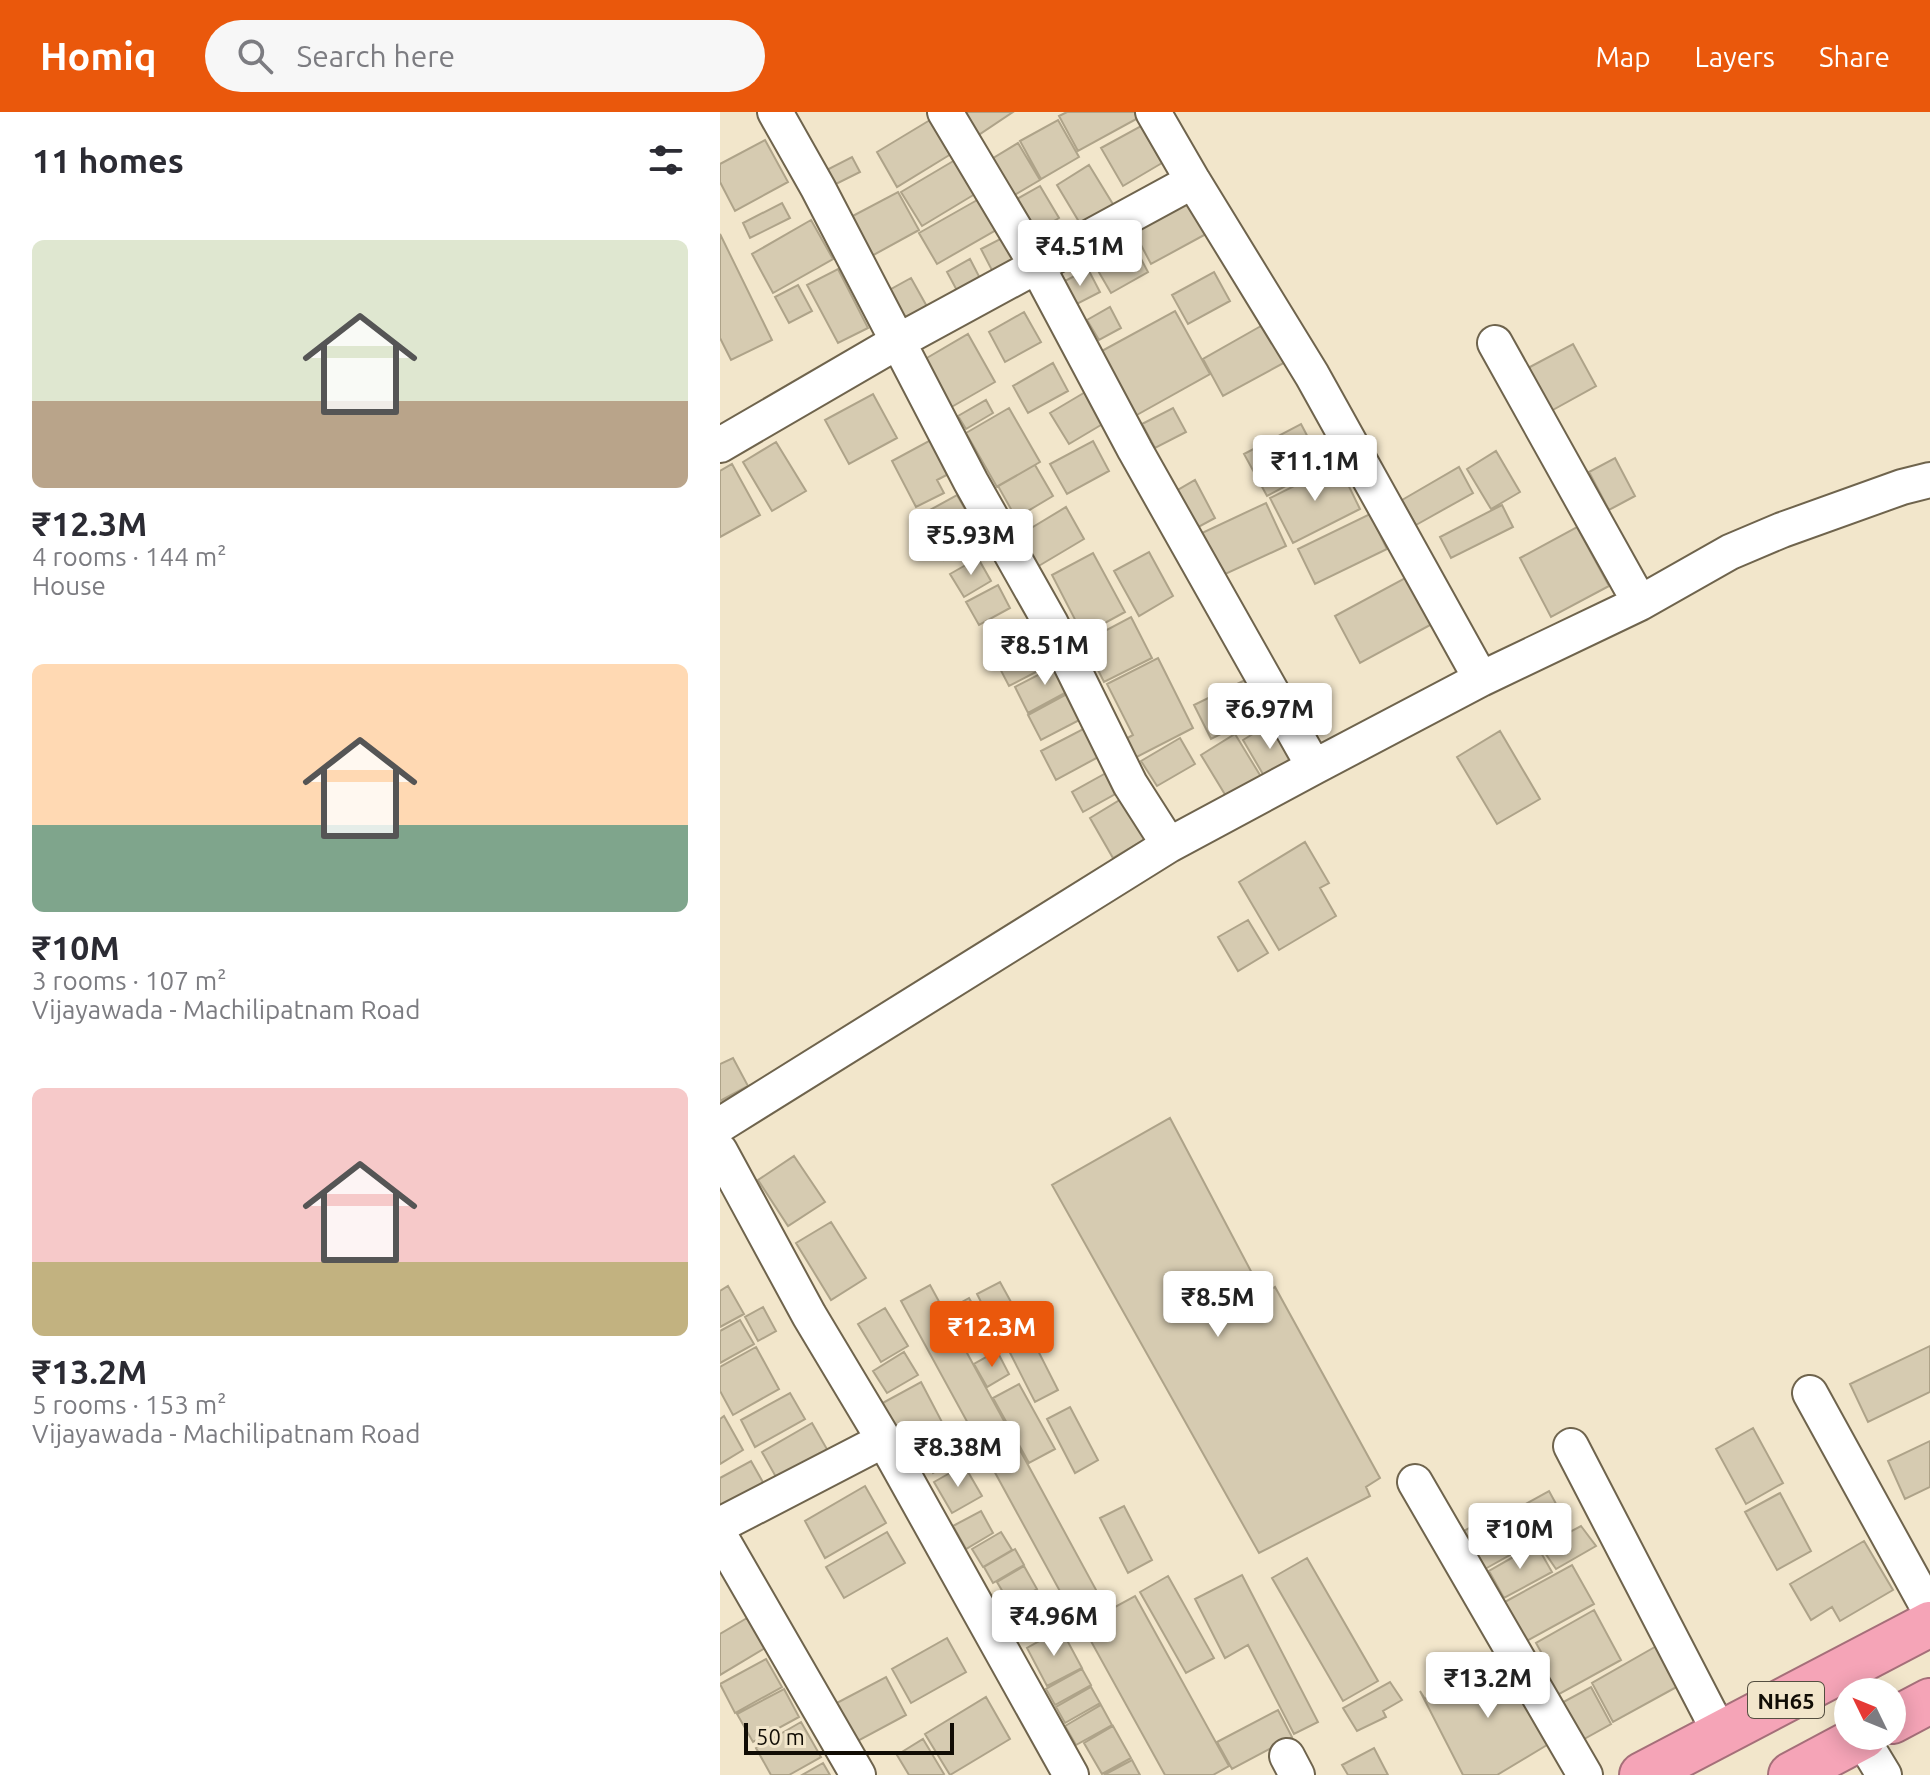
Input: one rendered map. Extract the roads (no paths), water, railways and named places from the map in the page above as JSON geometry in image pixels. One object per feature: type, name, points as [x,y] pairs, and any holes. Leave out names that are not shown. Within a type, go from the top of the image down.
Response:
[{"type":"highway","name":"NH65","points":[[1642,1775],[1930,1624]]},
{"type":"highway","name":"NH65","points":[[1906,1713],[1930,1701]]},
{"type":"highway","name":"NH65","points":[[1791,1775],[1837,1750]]},
{"type":"street","points":[[775,112],[818,188],[971,482],[1050,622],[1130,784],[1169,845]]},
{"type":"street","points":[[945,112],[1037,266],[1135,450],[1314,767]]},
{"type":"street","points":[[1153,112],[1312,375],[1481,679]]},
{"type":"street","points":[[720,445],[897,342],[1193,181]]},
{"type":"street","points":[[1495,343],[1640,603]]},
{"type":"street","points":[[720,1125],[1169,845],[1314,767],[1481,679],[1640,603],[1730,552],[1812,519],[1930,480]]},
{"type":"street","points":[[720,1151],[809,1315],[884,1440],[1071,1775]]},
{"type":"street","points":[[1810,1393],[1930,1611]]},
{"type":"street","points":[[720,1525],[884,1440]]},
{"type":"street","points":[[1571,1446],[1721,1735]]},
{"type":"street","points":[[1415,1482],[1585,1775]]},
{"type":"street","points":[[720,1536],[858,1775]]},
{"type":"street","points":[[1877,1750],[1884,1775]]}]
